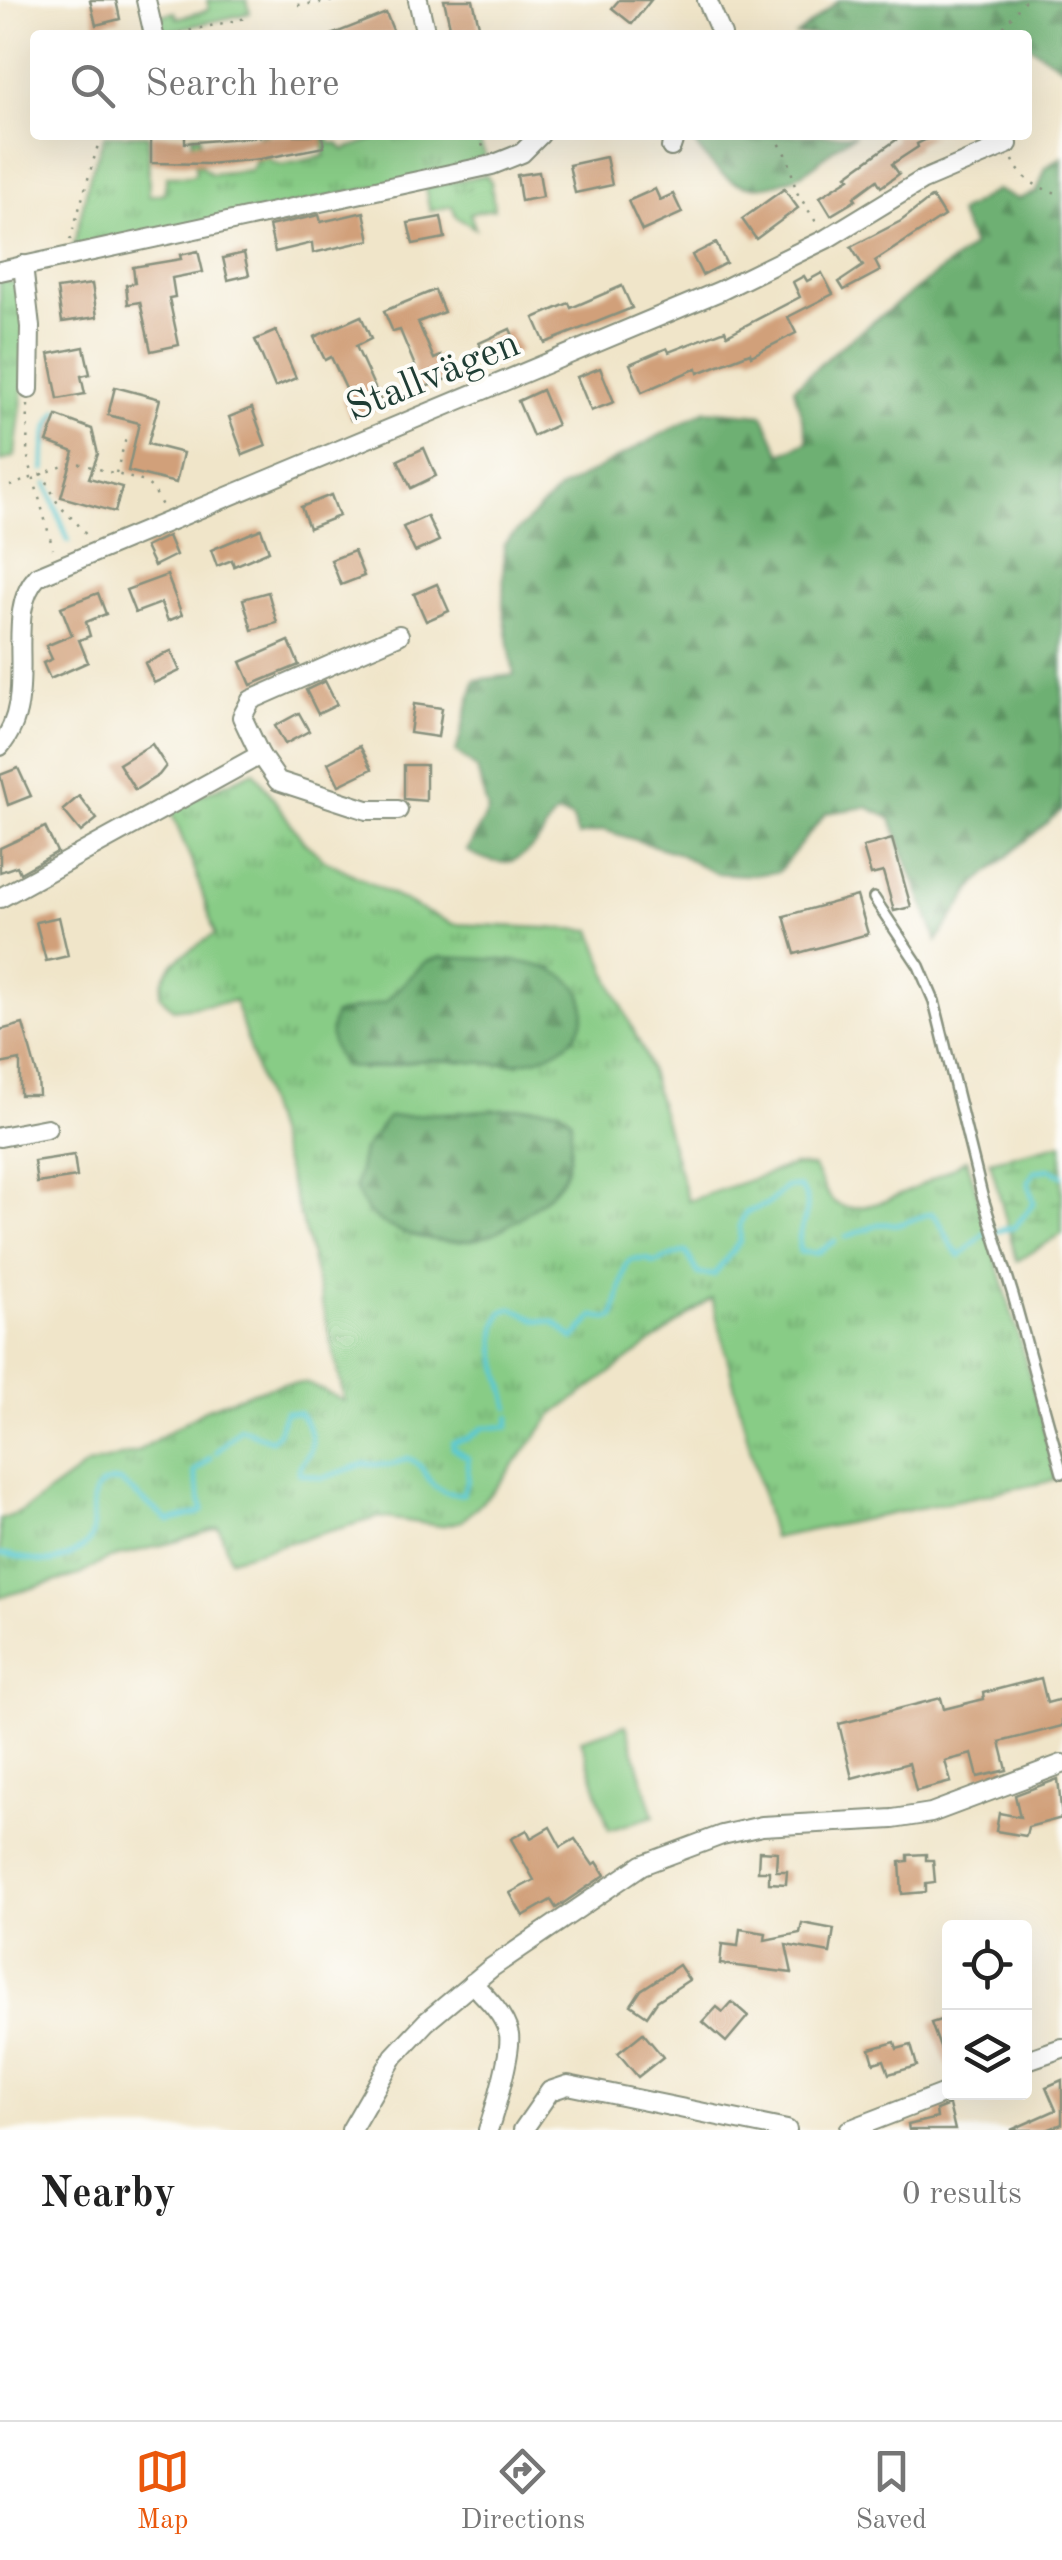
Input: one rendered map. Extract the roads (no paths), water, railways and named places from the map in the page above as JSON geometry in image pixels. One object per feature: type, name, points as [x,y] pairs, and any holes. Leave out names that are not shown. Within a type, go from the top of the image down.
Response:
[{"type":"street","points":[[146,0],[153,30]]},
{"type":"street","points":[[418,0],[425,30]]},
{"type":"street","points":[[707,0],[720,30]]},
{"type":"street","points":[[0,271],[492,165],[522,153],[535,140]]},
{"type":"street","name":"Stallvägen","points":[[0,746],[13,728],[19,703],[21,602],[30,583],[55,569],[709,296],[826,238],[920,182],[1008,144]]},
{"type":"street","points":[[23,265],[30,328],[29,389]]},
{"type":"street","points":[[398,810],[367,810],[278,780],[260,755],[242,717],[251,700],[399,635]]},
{"type":"street","points":[[0,898],[260,755]]},
{"type":"street","points":[[0,1136],[48,1128]]},
{"type":"street","points":[[350,2130],[394,2056],[426,2022],[472,1983],[622,1877],[685,1848],[762,1826],[931,1814],[1062,1764]]},
{"type":"street","points":[[472,1983],[491,2003],[509,2035],[488,2130]]},
{"type":"street","points":[[1032,2058],[1062,2048]]},
{"type":"street","points":[[522,2130],[550,2091],[568,2085],[788,2130]]},
{"type":"street","points":[[850,2130],[942,2093]]},
{"type":"lane","points":[[874,898],[927,980],[1062,1473]]},
{"type":"waterway","points":[[44,469],[47,431],[58,411]]},
{"type":"waterway","points":[[47,484],[68,540]]},
{"type":"waterway","points":[[846,1237],[879,1224],[901,1224],[931,1213],[960,1256],[984,1234],[1015,1227],[1034,1203],[1028,1182],[1035,1171],[1051,1169],[1062,1176]]},
{"type":"waterway","points":[[509,1407],[495,1347],[502,1312],[512,1308],[537,1320],[554,1322],[574,1339],[594,1316],[614,1317],[626,1265],[631,1260],[647,1259],[654,1263],[685,1251],[699,1274],[714,1275],[740,1241],[745,1213],[768,1204],[786,1187],[799,1187],[807,1203],[800,1252],[817,1253],[835,1241]]},
{"type":"waterway","points":[[216,1452],[240,1428],[271,1440],[286,1412],[299,1413],[312,1441],[299,1473],[323,1478],[364,1464],[391,1465],[408,1458],[440,1490],[462,1494],[468,1480],[468,1458],[453,1448],[453,1443],[484,1427],[508,1427],[510,1416]]},
{"type":"waterway","points":[[0,1554],[48,1562],[77,1552],[90,1539],[95,1493],[107,1482],[119,1481],[169,1521],[199,1513],[203,1510],[194,1472],[210,1458]]}]
